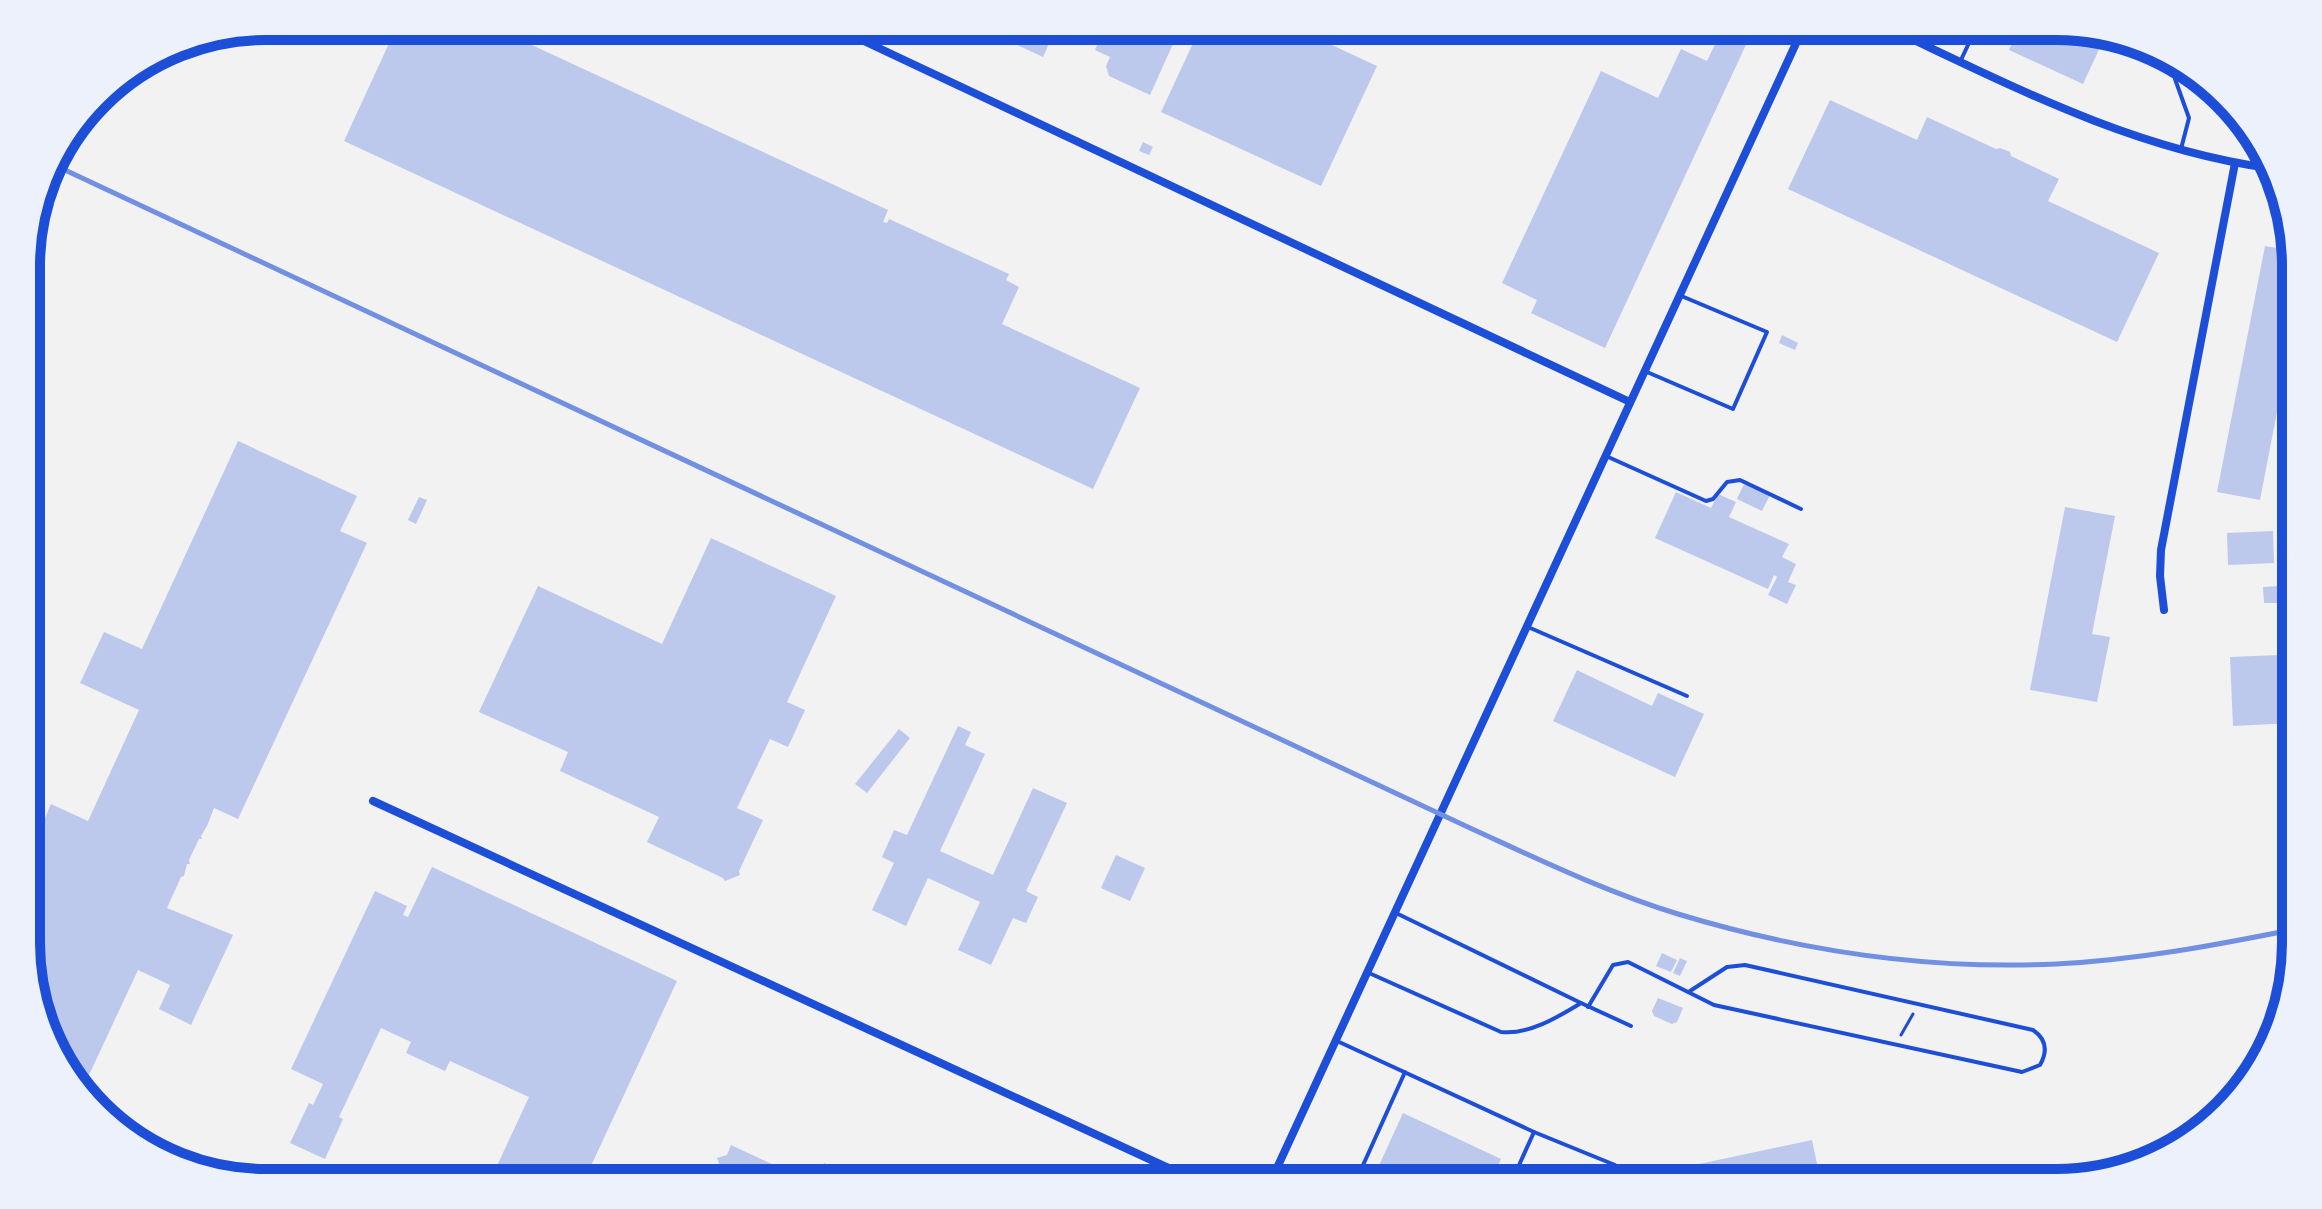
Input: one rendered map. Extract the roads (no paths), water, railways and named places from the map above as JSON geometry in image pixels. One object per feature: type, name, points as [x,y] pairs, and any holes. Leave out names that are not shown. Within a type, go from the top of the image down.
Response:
[{"type":"street","points":[[862,40],[1630,402]]},
{"type":"street","points":[[1276,1169],[1797,40]]},
{"type":"street","points":[[1914,40],[2094,122],[2181,150],[2259,167]]},
{"type":"street","points":[[2164,610],[2161,550],[2235,163]]},
{"type":"street","points":[[373,801],[1171,1169]]},
{"type":"lane","points":[[1960,62],[1970,40]]},
{"type":"lane","points":[[2176,74],[2189,118],[2181,150]]},
{"type":"lane","points":[[1644,371],[1733,409],[1767,332],[1679,295]]},
{"type":"lane","points":[[1606,456],[1706,501],[1713,499],[1727,482],[1740,480],[1801,509]]},
{"type":"lane","points":[[1528,627],[1687,696]]},
{"type":"lane","points":[[1395,912],[1631,1026]]},
{"type":"lane","points":[[1588,1007],[1610,970],[1623,961],[1714,1005],[2022,1072],[2035,1069],[2043,1059],[2043,1039],[2033,1030],[1739,964],[1727,967],[1690,991]]},
{"type":"lane","points":[[1366,972],[1501,1032],[1521,1031],[1560,1016],[1581,1003]]},
{"type":"lane","points":[[1335,1040],[1534,1132],[1615,1165]]},
{"type":"lane","points":[[1361,1169],[1405,1072]]},
{"type":"lane","points":[[1517,1169],[1534,1132]]},
{"type":"railway","points":[[62,169],[1470,828],[1651,905],[1724,927],[1817,948],[1960,964],[2056,964],[2116,959],[2282,932]]}]
